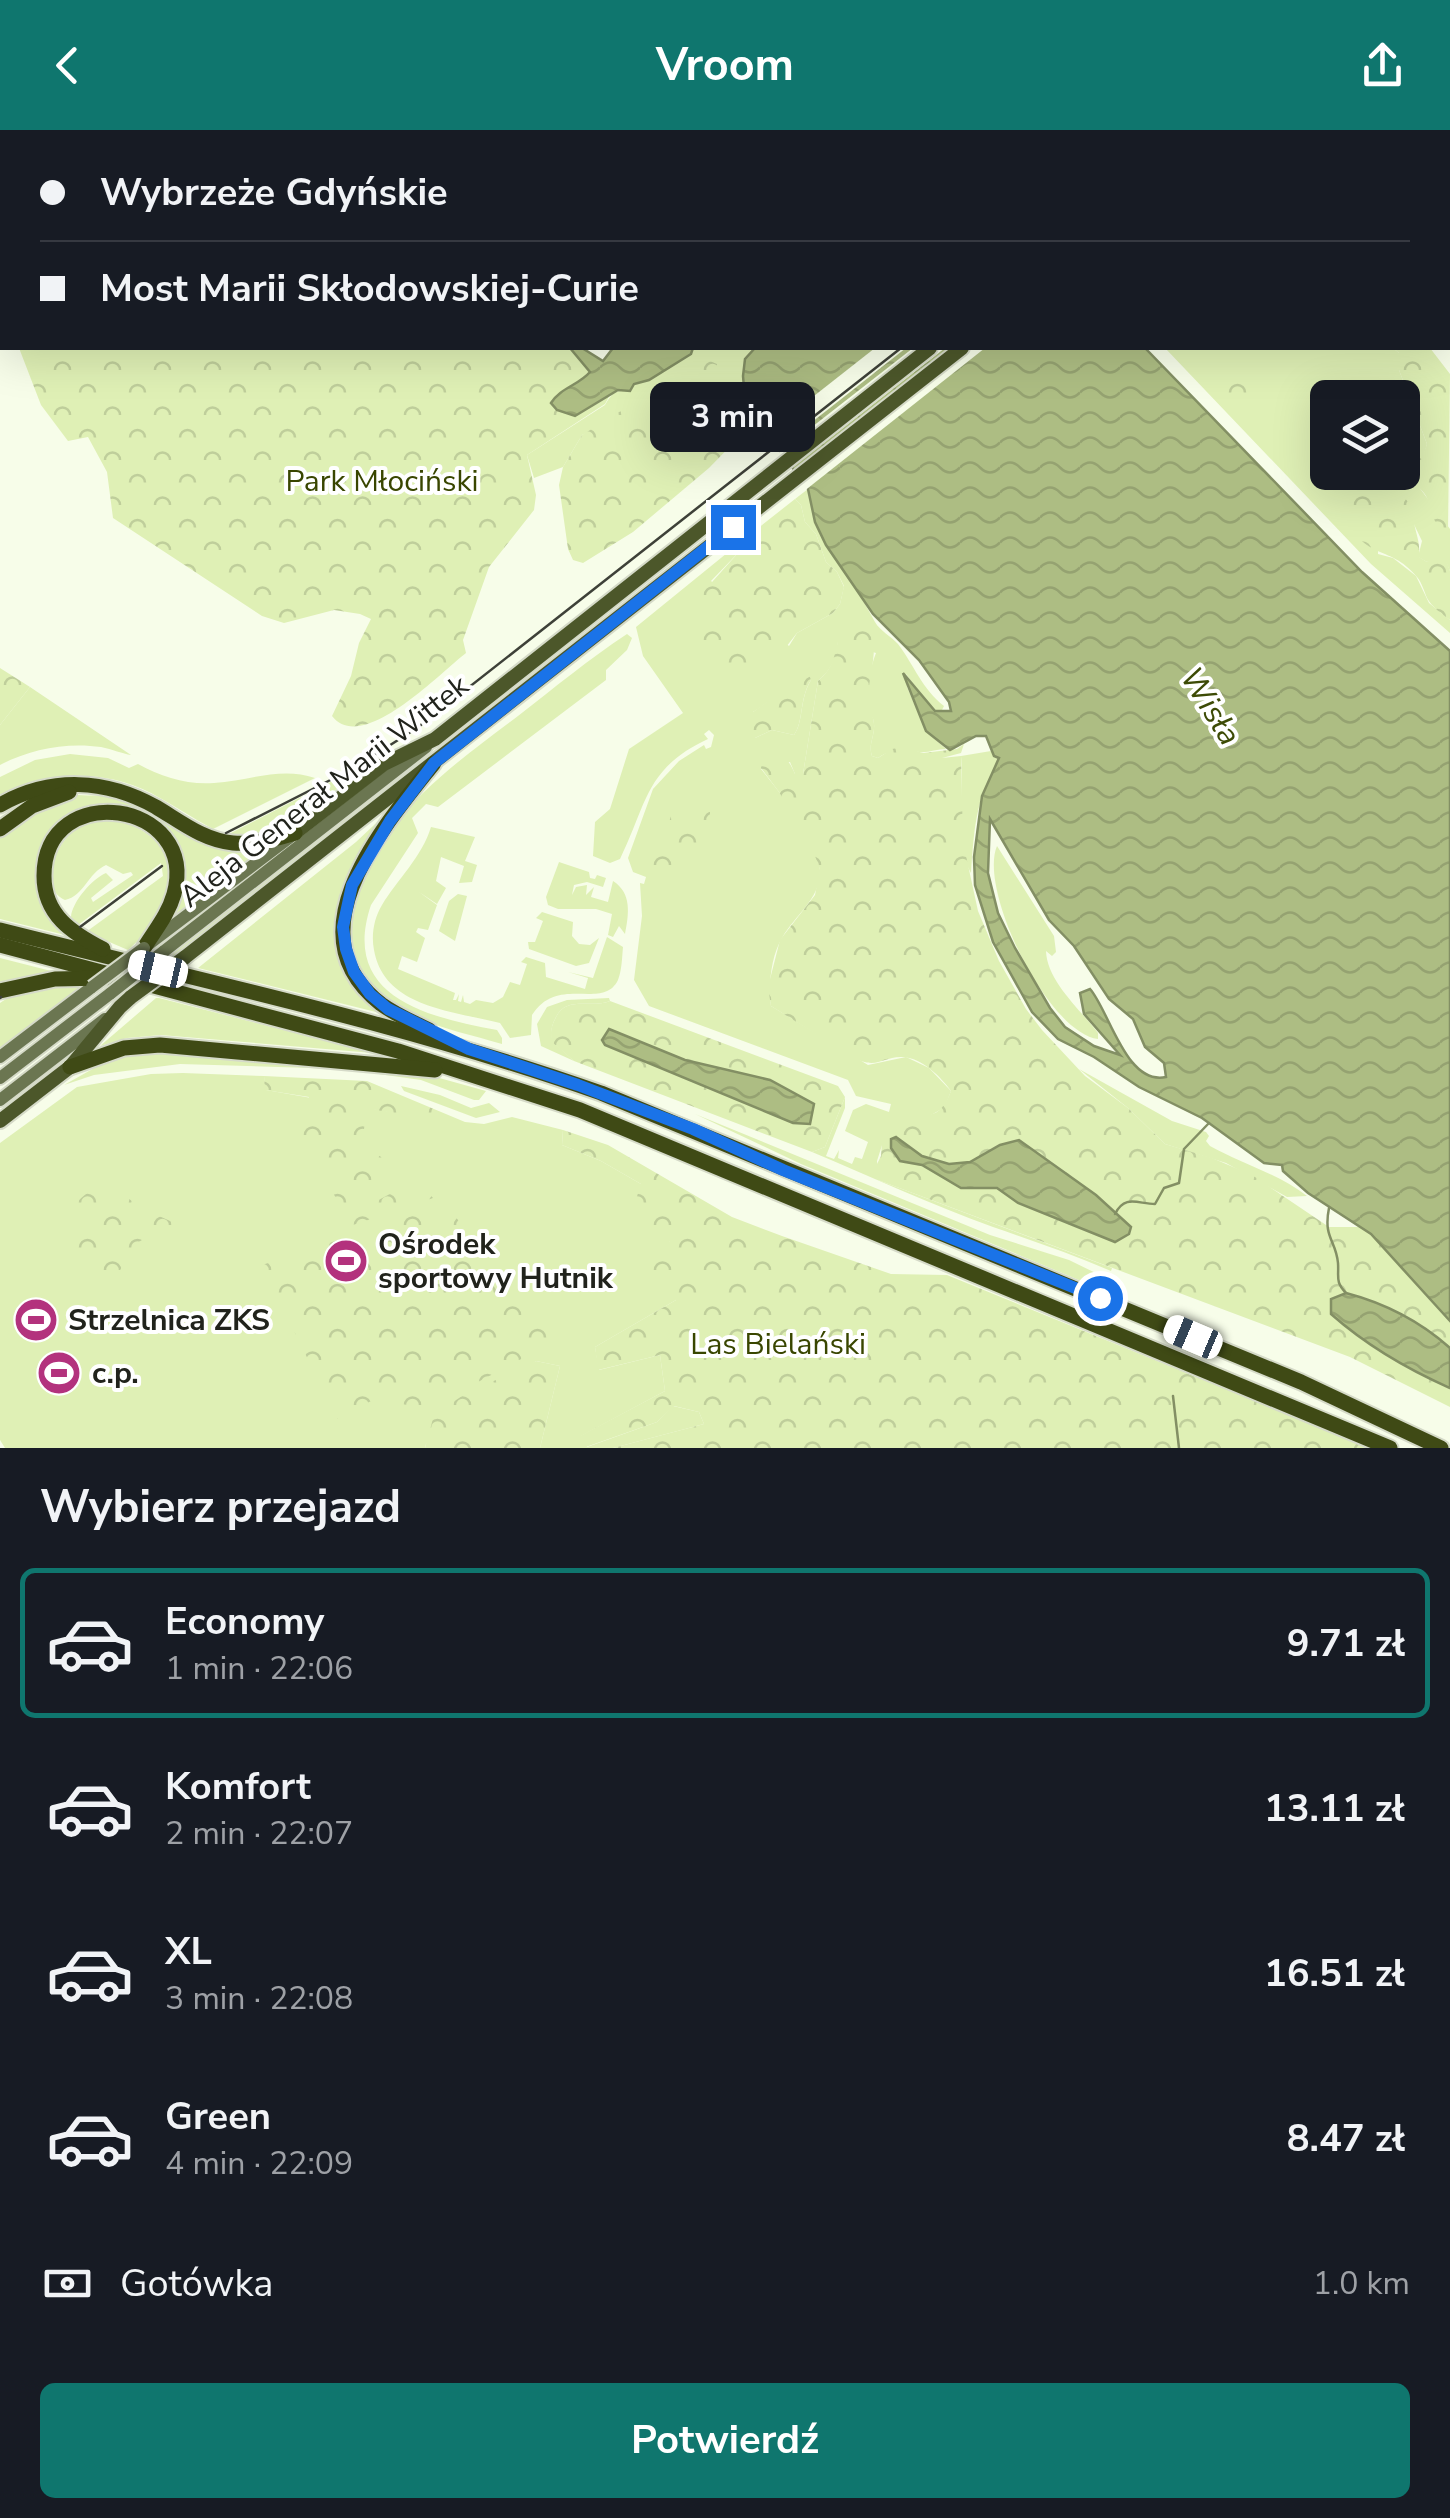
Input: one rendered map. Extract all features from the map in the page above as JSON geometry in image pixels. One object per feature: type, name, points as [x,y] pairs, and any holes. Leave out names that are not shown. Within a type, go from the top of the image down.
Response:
[{"type":"highway","points":[[434,763],[390,821],[356,876],[345,908],[343,937],[354,972],[379,1002],[469,1049]]},
{"type":"highway","points":[[0,804],[44,787],[96,784],[118,790],[200,834],[223,841],[244,843],[295,833]]},
{"type":"highway","points":[[0,829],[32,806],[58,794],[118,790]]},
{"type":"highway","points":[[124,961],[72,932],[59,920],[47,896],[44,869],[50,850],[60,833],[86,815],[115,810],[137,816],[152,826],[169,847],[176,872],[175,890],[162,921],[144,948]]},
{"type":"highway","points":[[0,930],[372,1022],[586,1088],[1348,1402],[1441,1448]]},
{"type":"highway","points":[[0,945],[360,1040],[488,1078],[654,1138],[1390,1448]]},
{"type":"highway","points":[[0,991],[64,978],[124,979]]},
{"type":"highway","points":[[70,1067],[124,1048],[160,1045],[410,1066],[488,1078]]},
{"type":"main road","name":"Aleja Generał Marii Wittek","points":[[0,1078],[927,350]]},
{"type":"main road","name":"Aleja Generał Marii Wittek","points":[[0,1100],[959,350]]},
{"type":"main road","points":[[0,1057],[384,764],[436,739]]},
{"type":"main road","points":[[0,1121],[70,1067],[126,1002]]},
{"type":"green space","name":"Park Młociński","points":[[20,350],[572,350],[591,372],[551,403],[575,416],[610,395],[605,404],[527,455],[536,495],[534,510],[489,567],[463,640],[466,653],[400,707],[362,725],[345,725],[332,716],[371,619],[334,610],[284,623],[262,616],[113,518],[107,472],[88,437],[68,441],[41,405]]},
{"type":"green space","points":[[692,350],[753,350],[745,360],[744,415],[723,401],[714,378],[582,435],[563,467],[534,478],[527,455],[605,405],[614,393],[630,391],[634,384]]},
{"type":"green space","points":[[1167,350],[1399,353],[1403,380],[1310,380],[1310,490],[1379,490],[1378,554],[1393,558],[1416,576],[1429,603],[1450,620],[1450,633],[1371,564]]},
{"type":"green space","points":[[1395,350],[1432,350],[1450,374],[1448,531],[1435,521],[1420,489],[1420,458],[1427,444],[1420,426],[1420,380],[1403,380],[1399,353]]},
{"type":"green space","points":[[705,359],[717,364],[719,396],[749,427],[709,468],[633,532],[583,563],[573,560],[559,485],[563,467],[582,435]]},
{"type":"green space","points":[[1241,371],[1259,394],[1253,398],[1245,396],[1246,407],[1240,409],[1224,391],[1225,380]]},
{"type":"green space","points":[[1420,426],[1427,444],[1420,469]]},
{"type":"green space","points":[[1420,488],[1450,529],[1450,571],[1444,557],[1427,562],[1418,557],[1422,541],[1397,490]]},
{"type":"green space","points":[[808,489],[827,542],[875,622],[898,644],[944,706],[940,714],[929,707],[906,674],[907,687],[926,731],[946,749],[898,750],[878,758],[872,756],[874,722],[867,695],[876,653],[838,642],[832,664],[818,681],[803,774],[795,774],[790,762],[761,769],[806,832],[820,870],[812,898],[775,953],[771,1006],[868,1065],[906,1057],[929,1068],[951,1091],[944,1107],[883,1142],[877,1161],[878,1180],[1112,1268],[1111,1271],[947,1210],[812,1152],[825,1147],[845,1097],[845,1108],[826,1156],[834,1159],[839,1150],[838,1158],[852,1164],[855,1157],[862,1159],[868,1142],[845,1131],[853,1110],[866,1104],[889,1112],[891,1104],[856,1096],[848,1080],[649,1006],[634,980],[642,916],[640,883],[644,884],[646,877],[633,872],[628,858],[653,789],[679,761],[704,745],[706,749],[711,747],[714,735],[709,730],[704,734],[708,739],[671,762],[660,775],[643,805],[620,859],[610,863],[593,856],[595,822],[610,809],[629,749],[683,713],[643,656],[636,627],[748,536],[738,553],[711,581],[789,646],[797,633],[833,613],[840,604],[844,586],[826,562],[816,534],[805,522],[801,505],[795,499]],"holes":[[[811,680],[794,735],[772,730],[755,738],[753,712],[788,689]]]},
{"type":"green space","points":[[1352,490],[1398,490],[1415,510],[1419,557],[1427,562],[1437,555],[1445,557],[1450,571],[1450,620],[1427,598],[1419,579],[1406,566],[1365,544],[1349,521],[1343,500]]},
{"type":"green space","points":[[795,499],[801,505],[805,522],[816,534],[826,562],[837,572],[844,587],[840,604],[833,613],[797,633],[779,656],[728,675],[714,667],[699,640],[697,623],[704,591],[748,536]]},
{"type":"green space","points":[[857,624],[871,628],[874,656],[868,701],[874,724],[872,756],[878,758],[904,747],[923,753],[957,749],[964,744],[961,753],[942,758],[961,756],[963,842],[978,911],[999,961],[1042,1030],[1085,1076],[1128,1108],[1165,1144],[1252,1175],[1329,1227],[1363,1227],[1371,1234],[1450,1321],[1450,1407],[1350,1357],[878,1180],[874,1170],[881,1156],[883,1127],[914,1113],[933,1114],[942,1108],[951,1091],[930,1069],[910,1058],[869,1063],[854,1058],[771,1006],[768,987],[780,940],[815,895],[820,869],[810,843],[761,768],[762,758],[777,753],[795,774],[803,774],[818,681],[831,665],[840,632]],"holes":[[[896,1137],[920,1154],[949,1165],[959,1165],[1019,1140],[1096,1195],[1131,1226],[1046,1214],[1018,1203],[997,1188],[961,1188],[922,1165],[900,1161],[891,1148]]]},
{"type":"green space","points":[[627,634],[632,638],[627,650],[606,670],[606,680],[438,807],[426,804],[412,818],[418,833],[371,905],[365,936],[368,962],[379,982],[418,1009],[497,1030],[502,1044],[439,1026],[395,1006],[362,972],[353,946],[352,919],[358,891],[386,837],[404,813],[446,772]]},
{"type":"green space","points":[[0,668],[30,687],[0,725]]},
{"type":"green space","points":[[808,672],[811,680],[794,735],[772,730],[755,738],[748,736],[753,712]]},
{"type":"green space","points":[[30,687],[131,755],[101,747],[62,746],[0,765],[0,725]]},
{"type":"green space","points":[[430,751],[433,755],[176,956],[170,954]]},
{"type":"green space","points":[[991,751],[998,756],[999,763],[980,802],[971,873],[963,848],[961,756]]},
{"type":"green space","points":[[70,754],[108,758],[129,768],[138,764],[194,783],[290,773],[315,778],[213,829],[133,785],[95,777],[56,777],[0,796],[0,777],[35,760]]},
{"type":"green space","points":[[383,755],[289,824],[266,833],[227,835]]},
{"type":"green space","points":[[78,795],[113,797],[138,804],[220,848],[263,849],[168,923],[171,834],[139,812],[108,806],[82,813],[61,830],[48,854],[43,882],[50,910],[69,936],[0,919],[0,838],[46,806]]},
{"type":"green space","points":[[696,804],[710,812],[709,843],[704,851],[675,861],[663,877],[646,869],[660,850],[672,813]]},
{"type":"green space","points":[[391,809],[345,886],[336,937],[342,963],[357,988],[380,1013],[198,968],[356,842]]},
{"type":"green space","points":[[104,819],[132,826],[151,837],[163,853],[168,871],[167,891],[159,912],[128,950],[86,932],[163,876],[161,863],[78,925],[71,917],[72,911],[95,880],[106,873],[113,880],[91,898],[93,902],[133,875],[131,872],[123,874],[106,865],[77,894],[65,900],[52,886],[52,866],[67,837]]},
{"type":"green space","points":[[431,827],[475,837],[465,861],[477,865],[472,882],[459,883],[464,866],[441,857],[436,881],[446,888],[437,904],[419,892],[437,905],[428,930],[418,928],[416,932],[425,938],[417,962],[402,956],[398,969],[455,993],[453,1000],[459,994],[461,1002],[463,995],[464,1002],[470,1004],[476,1000],[493,1003],[503,997],[510,982],[520,985],[527,964],[521,962],[526,957],[545,963],[546,977],[585,989],[588,978],[568,972],[593,978],[607,937],[623,947],[618,980],[611,989],[554,997],[532,1015],[531,1035],[510,1038],[500,1023],[423,1004],[391,984],[380,969],[374,950],[375,921],[422,848]]},
{"type":"green space","points":[[997,846],[1054,936],[1056,952],[1052,956],[1046,951],[1052,973],[1098,1033],[1098,1039],[1079,1031],[1058,1012],[1022,957],[998,894],[994,867]]},
{"type":"green space","points":[[559,862],[589,872],[590,878],[606,878],[603,887],[587,882],[574,885],[572,895],[576,887],[587,885],[586,895],[594,887],[591,897],[608,902],[613,881],[619,886],[628,904],[625,934],[619,926],[613,937],[608,935],[612,914],[548,905],[546,897]]},
{"type":"green space","points":[[458,894],[467,896],[455,941],[439,931],[449,901]]},
{"type":"green space","points":[[542,912],[573,922],[572,936],[579,944],[590,945],[599,938],[589,963],[576,966],[529,949],[528,942],[535,942],[543,921],[536,918]]},
{"type":"green space","points":[[0,958],[59,973],[0,984]]},
{"type":"green space","points":[[85,985],[0,1048],[0,1003],[30,990]]},
{"type":"green space","points":[[156,998],[373,1053],[161,1035],[127,1038],[100,1046]]},
{"type":"green space","points":[[609,998],[603,1003],[566,1006],[556,1017],[553,1042],[574,1061],[541,1046],[537,1024],[547,1007],[567,1000]]},
{"type":"green space","points":[[610,1001],[838,1086],[845,1097],[825,1147],[812,1152],[574,1061],[552,1042],[556,1017],[566,1006]],"holes":[[[610,1029],[701,1065],[785,1089],[813,1112],[811,1118],[719,1090],[605,1045],[602,1040]]]},
{"type":"green space","points":[[146,1049],[425,1074],[486,1091],[474,1100],[421,1080],[343,1069],[180,1064],[94,1075],[64,1085],[114,1057]]},
{"type":"green space","points":[[1079,1069],[1172,1121],[1206,1132],[1210,1146],[1285,1181],[1307,1196],[1287,1197],[1226,1163],[1165,1144]]},
{"type":"green space","name":"Ośrodek sportowy Hutnik","points":[[151,1074],[264,1076],[266,1090],[465,1125],[512,1117],[563,1130],[562,1145],[641,1184],[670,1242],[676,1300],[595,1347],[599,1370],[660,1355],[665,1391],[581,1436],[587,1447],[657,1422],[673,1406],[699,1412],[704,1424],[613,1448],[540,1448],[560,1366],[536,1361],[425,1448],[5,1448],[0,1440],[0,1143],[77,1087]]},
{"type":"green space","points":[[264,1076],[367,1081],[465,1122],[465,1126],[371,1109],[364,1128],[366,1143],[376,1154],[394,1162],[404,1176],[343,1210],[299,1135],[307,1127],[309,1097],[265,1090]]},
{"type":"green space","points":[[401,1086],[440,1095],[471,1108],[489,1103],[500,1112],[476,1118],[404,1091]]},
{"type":"green space","points":[[695,1114],[990,1235],[1069,1260],[1108,1279],[1103,1290],[801,1164]]},
{"type":"green space","name":"Las Bielański","points":[[563,1130],[608,1145],[732,1217],[891,1274],[947,1275],[1370,1448],[613,1448],[704,1424],[699,1412],[674,1406],[657,1422],[586,1447],[580,1436],[665,1391],[660,1355],[598,1370],[595,1347],[676,1300],[646,1271],[655,1265],[651,1257],[670,1242],[630,1218],[641,1184],[562,1145]]},
{"type":"green space","points":[[416,1180],[433,1198],[350,1226],[345,1218]]},
{"type":"green space","points":[[111,1184],[139,1207],[179,1225],[181,1230],[176,1235],[136,1244],[106,1288],[87,1272],[82,1261],[74,1264],[58,1234],[79,1224],[74,1205],[78,1201],[95,1188]]},
{"type":"green space","points":[[439,1207],[450,1210],[555,1341],[429,1408],[373,1400],[337,1419],[262,1265]]},
{"type":"green space","points":[[536,1361],[560,1366],[540,1448],[425,1448],[434,1415],[462,1396]]},
{"type":"water","points":[[572,350],[585,350],[603,361],[611,350],[692,350],[649,380],[634,384],[630,391],[618,390],[575,416],[557,410],[551,403],[590,372]]},
{"type":"water","name":"Wisła","points":[[753,350],[1147,350],[1362,572],[1450,651],[1450,1321],[1371,1234],[1308,1193],[1283,1171],[1282,1165],[1264,1163],[1202,1118],[1139,1087],[1058,1039],[1032,1012],[993,942],[975,885],[974,857],[982,796],[999,758],[994,756],[986,736],[976,736],[950,750],[926,731],[903,673],[935,711],[951,711],[949,702],[919,660],[873,614],[826,545],[815,522],[808,489],[766,432],[749,427],[745,359]],"holes":[[[990,819],[1049,920],[1074,946],[1109,999],[1133,1019],[1145,1047],[1164,1063],[1166,1077],[1152,1077],[1129,1059],[1090,989],[1080,993],[1084,1014],[1120,1055],[1094,1046],[1065,1027],[1050,1008],[998,913],[988,873]]]},
{"type":"water","points":[[609,1029],[685,1060],[770,1080],[814,1104],[810,1124],[793,1123],[605,1045],[602,1040]]},
{"type":"water","points":[[896,1137],[922,1156],[949,1164],[970,1162],[1000,1145],[1019,1140],[1096,1195],[1131,1227],[1129,1234],[1115,1242],[1018,1203],[997,1188],[961,1188],[922,1165],[900,1161],[891,1148],[891,1139]]},
{"type":"water","points":[[1346,1293],[1401,1314],[1450,1348],[1450,1388],[1387,1356],[1331,1314],[1331,1299]]},
{"type":"pier","points":[[872,350],[903,350],[774,452],[763,436]]},
{"type":"pier","points":[[910,350],[942,350],[788,471],[776,455]]},
{"type":"pier","points":[[946,350],[982,350],[803,492],[789,473]]},
{"type":"waterway","points":[[1115,1214],[1128,1202],[1155,1204],[1164,1188],[1179,1183],[1184,1149],[1209,1123]]},
{"type":"waterway","points":[[1329,1208],[1329,1233],[1337,1255],[1339,1282],[1346,1293]]},
{"type":"waterway","points":[[1173,1396],[1179,1448]]},
{"type":"tram line","points":[[226,833],[354,768],[417,728],[898,350]]},
{"type":"tram line","points":[[80,927],[162,866]]},
{"type":"place","name":"Ośrodek sportowy Hutnik","points":[[346,1261]]},
{"type":"place","name":"Strzelnica ZKS","points":[[36,1320]]},
{"type":"place","name":"c.p.","points":[[59,1373]]},
{"type":"route","points":[[733,527],[434,763],[390,821],[352,885],[343,937],[354,972],[370,994],[388,1009],[469,1049],[693,1129],[867,1205],[1100,1298]]}]
